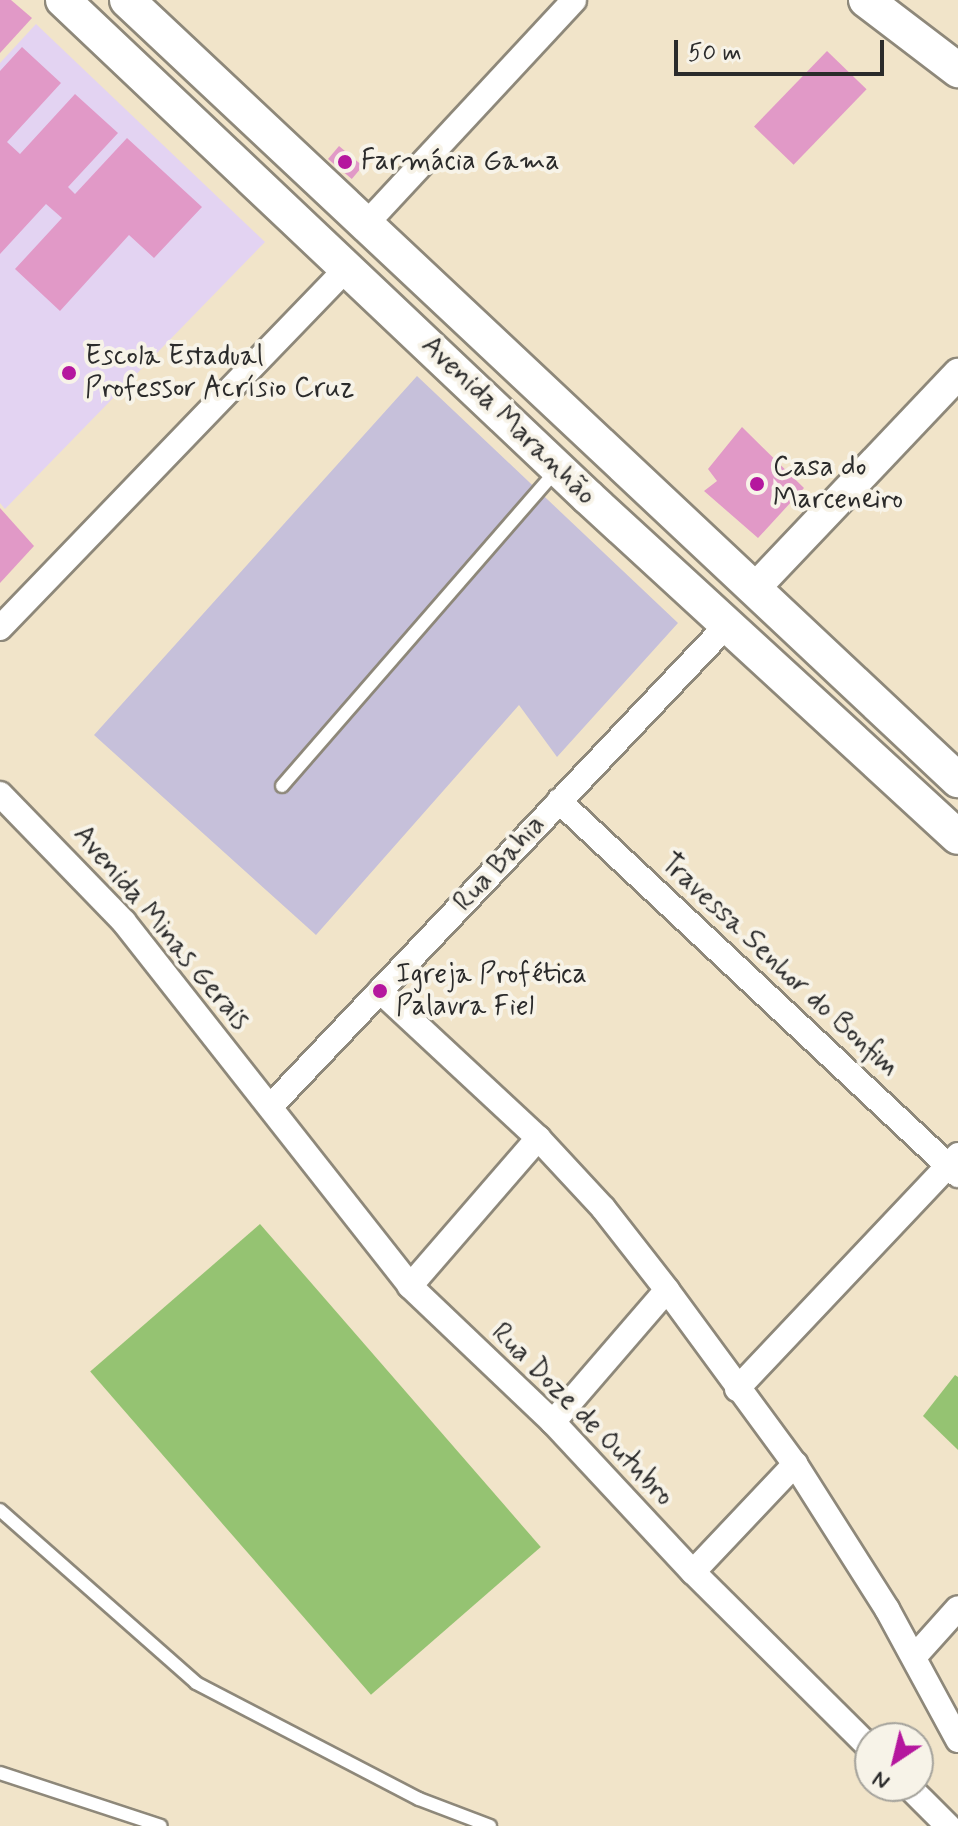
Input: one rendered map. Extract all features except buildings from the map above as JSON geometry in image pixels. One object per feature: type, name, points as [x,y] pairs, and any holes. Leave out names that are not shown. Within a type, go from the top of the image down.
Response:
[{"type":"main road","name":"Avenida Maranhão","points":[[63,0],[558,469],[729,623],[958,837]]},
{"type":"main road","name":"Avenida Maranhão","points":[[127,0],[756,587],[958,780]]},
{"type":"main road","points":[[866,0],[958,70]]},
{"type":"street","points":[[367,223],[574,0]]},
{"type":"street","points":[[5,614],[348,267]]},
{"type":"street","points":[[756,587],[958,374]]},
{"type":"street","name":"Rua Bahia","points":[[271,1106],[729,623]]},
{"type":"street","name":"Avenida Minas Gerais","points":[[0,794],[124,922],[271,1106]]},
{"type":"street","name":"Travessa Senhor do Bonfim","points":[[559,801],[955,1165]]},
{"type":"street","points":[[380,991],[538,1138],[603,1208],[667,1290],[795,1464],[915,1656],[958,1740]]},
{"type":"street","name":"Rua Doze de Outubro","points":[[271,1106],[410,1286],[553,1422],[693,1572],[854,1732]]},
{"type":"street","points":[[410,1286],[538,1138]]},
{"type":"street","points":[[737,1389],[955,1165]]},
{"type":"street","points":[[553,1422],[667,1290]]},
{"type":"street","points":[[693,1572],[795,1464]]},
{"type":"street","points":[[915,1656],[958,1608]]},
{"type":"street","points":[[924,1802],[948,1826]]},
{"type":"lane","points":[[282,786],[558,469]]},
{"type":"lane","points":[[0,1510],[196,1683],[419,1799],[490,1826]]},
{"type":"lane","points":[[0,1773],[161,1826]]},
{"type":"shaded area","name":"Escola Estadual Professor Acrísio Cruz","points":[[36,24],[265,242],[5,509],[0,503],[0,63]]},
{"type":"shaded area","points":[[417,376],[678,623],[557,757],[519,705],[316,935],[94,735]]},
{"type":"green space","points":[[260,1224],[541,1547],[371,1695],[90,1372]]},
{"type":"green space","points":[[955,1375],[958,1377],[958,1450],[923,1416]]},
{"type":"place","name":"Farmácia Gama","points":[[345,162]]},
{"type":"place","name":"Escola Estadual Professor Acrísio Cruz","points":[[69,373]]},
{"type":"place","name":"Casa do Marceneiro","points":[[757,484]]},
{"type":"place","name":"Igreja Profética Palavra Fiel","points":[[380,991]]}]
